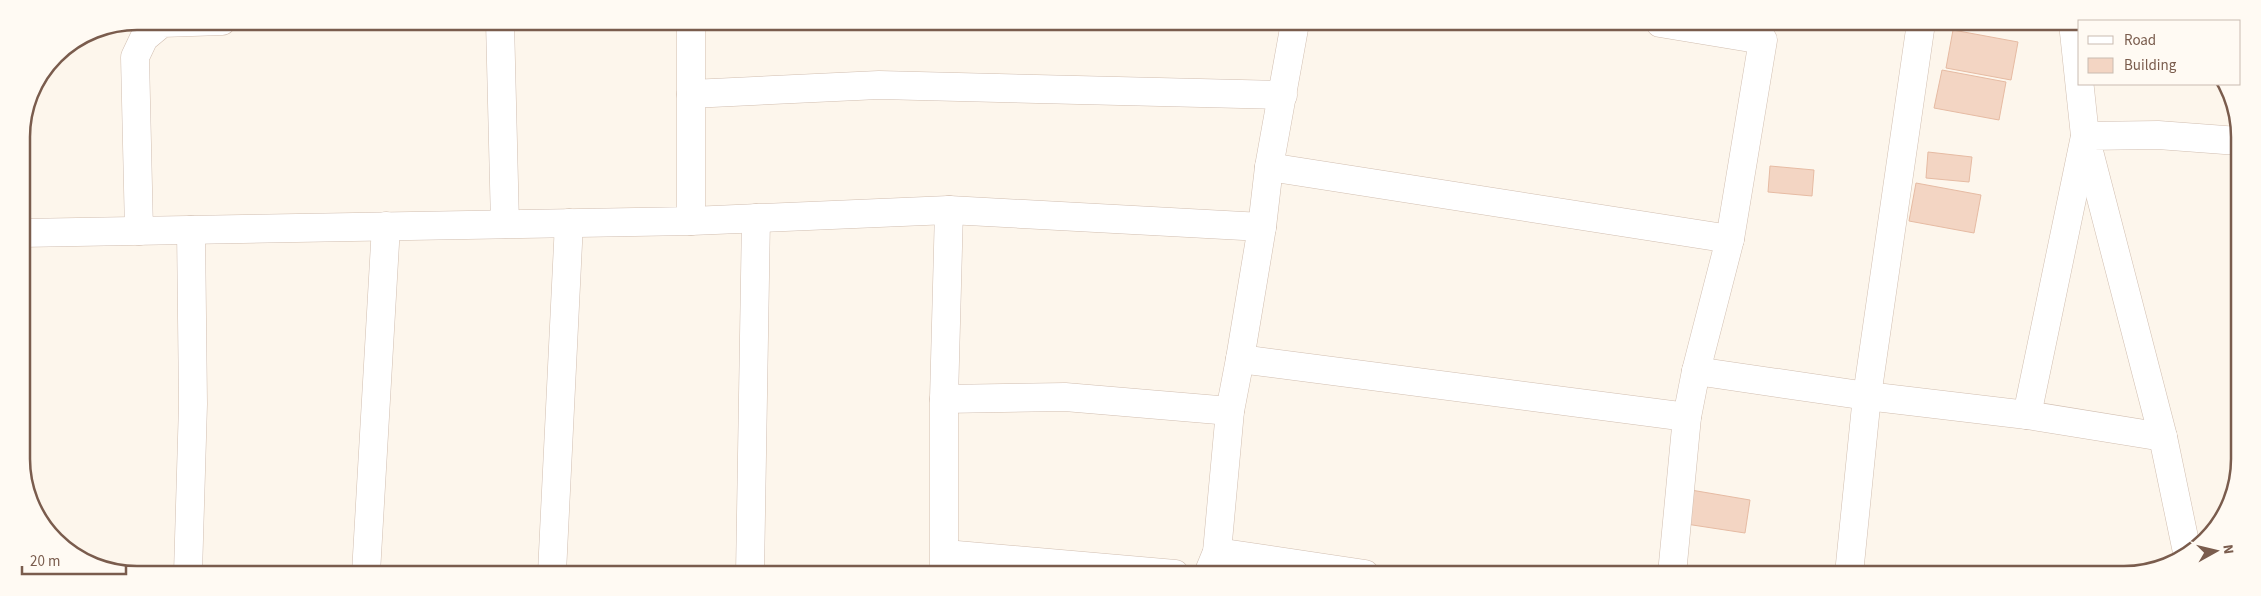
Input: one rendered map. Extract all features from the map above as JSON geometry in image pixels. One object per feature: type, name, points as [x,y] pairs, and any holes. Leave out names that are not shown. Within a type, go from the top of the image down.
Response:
[{"type":"street","points":[[138,231],[135,57],[144,38],[154,30]]},
{"type":"street","points":[[500,30],[505,224]]},
{"type":"street","points":[[691,30],[691,221]]},
{"type":"street","points":[[1254,566],[1212,563],[1230,411],[1262,227],[1269,167],[1294,30]]},
{"type":"street","points":[[1673,566],[1687,417],[1696,371],[1730,239],[1764,32],[1741,30]]},
{"type":"street","points":[[1851,566],[1867,396],[1920,30]]},
{"type":"street","points":[[2074,30],[2078,71]]},
{"type":"street","points":[[691,94],[879,85],[1283,95]]},
{"type":"street","points":[[2080,85],[2085,136],[2163,437],[2186,546]]},
{"type":"street","points":[[2085,136],[2158,135],[2231,140]]},
{"type":"street","points":[[2027,415],[2085,136]]},
{"type":"street","points":[[1269,167],[1730,239]]},
{"type":"street","points":[[30,233],[691,221],[949,210],[1262,227]]},
{"type":"street","points":[[949,210],[944,399],[944,564],[990,566]]},
{"type":"street","points":[[750,566],[756,218]]},
{"type":"street","points":[[552,566],[569,223]]},
{"type":"street","points":[[366,566],[386,226]]},
{"type":"street","points":[[188,566],[193,404],[191,230]]},
{"type":"street","points":[[1240,359],[1687,417]]},
{"type":"street","points":[[1696,371],[1867,396],[2027,415],[2163,437]]},
{"type":"street","points":[[944,399],[1065,397],[1230,411]]},
{"type":"building","points":[[1953,30],[2018,42],[2011,80],[1946,68]]},
{"type":"building","points":[[1942,70],[2006,82],[1999,120],[1934,108]]},
{"type":"building","points":[[1928,152],[1972,157],[1969,182],[1926,178]]},
{"type":"building","points":[[1770,166],[1814,170],[1812,196],[1768,192]]},
{"type":"building","points":[[1916,183],[1981,195],[1974,233],[1909,221]]},
{"type":"building","points":[[1691,490],[1750,500],[1745,533],[1686,524]]}]
